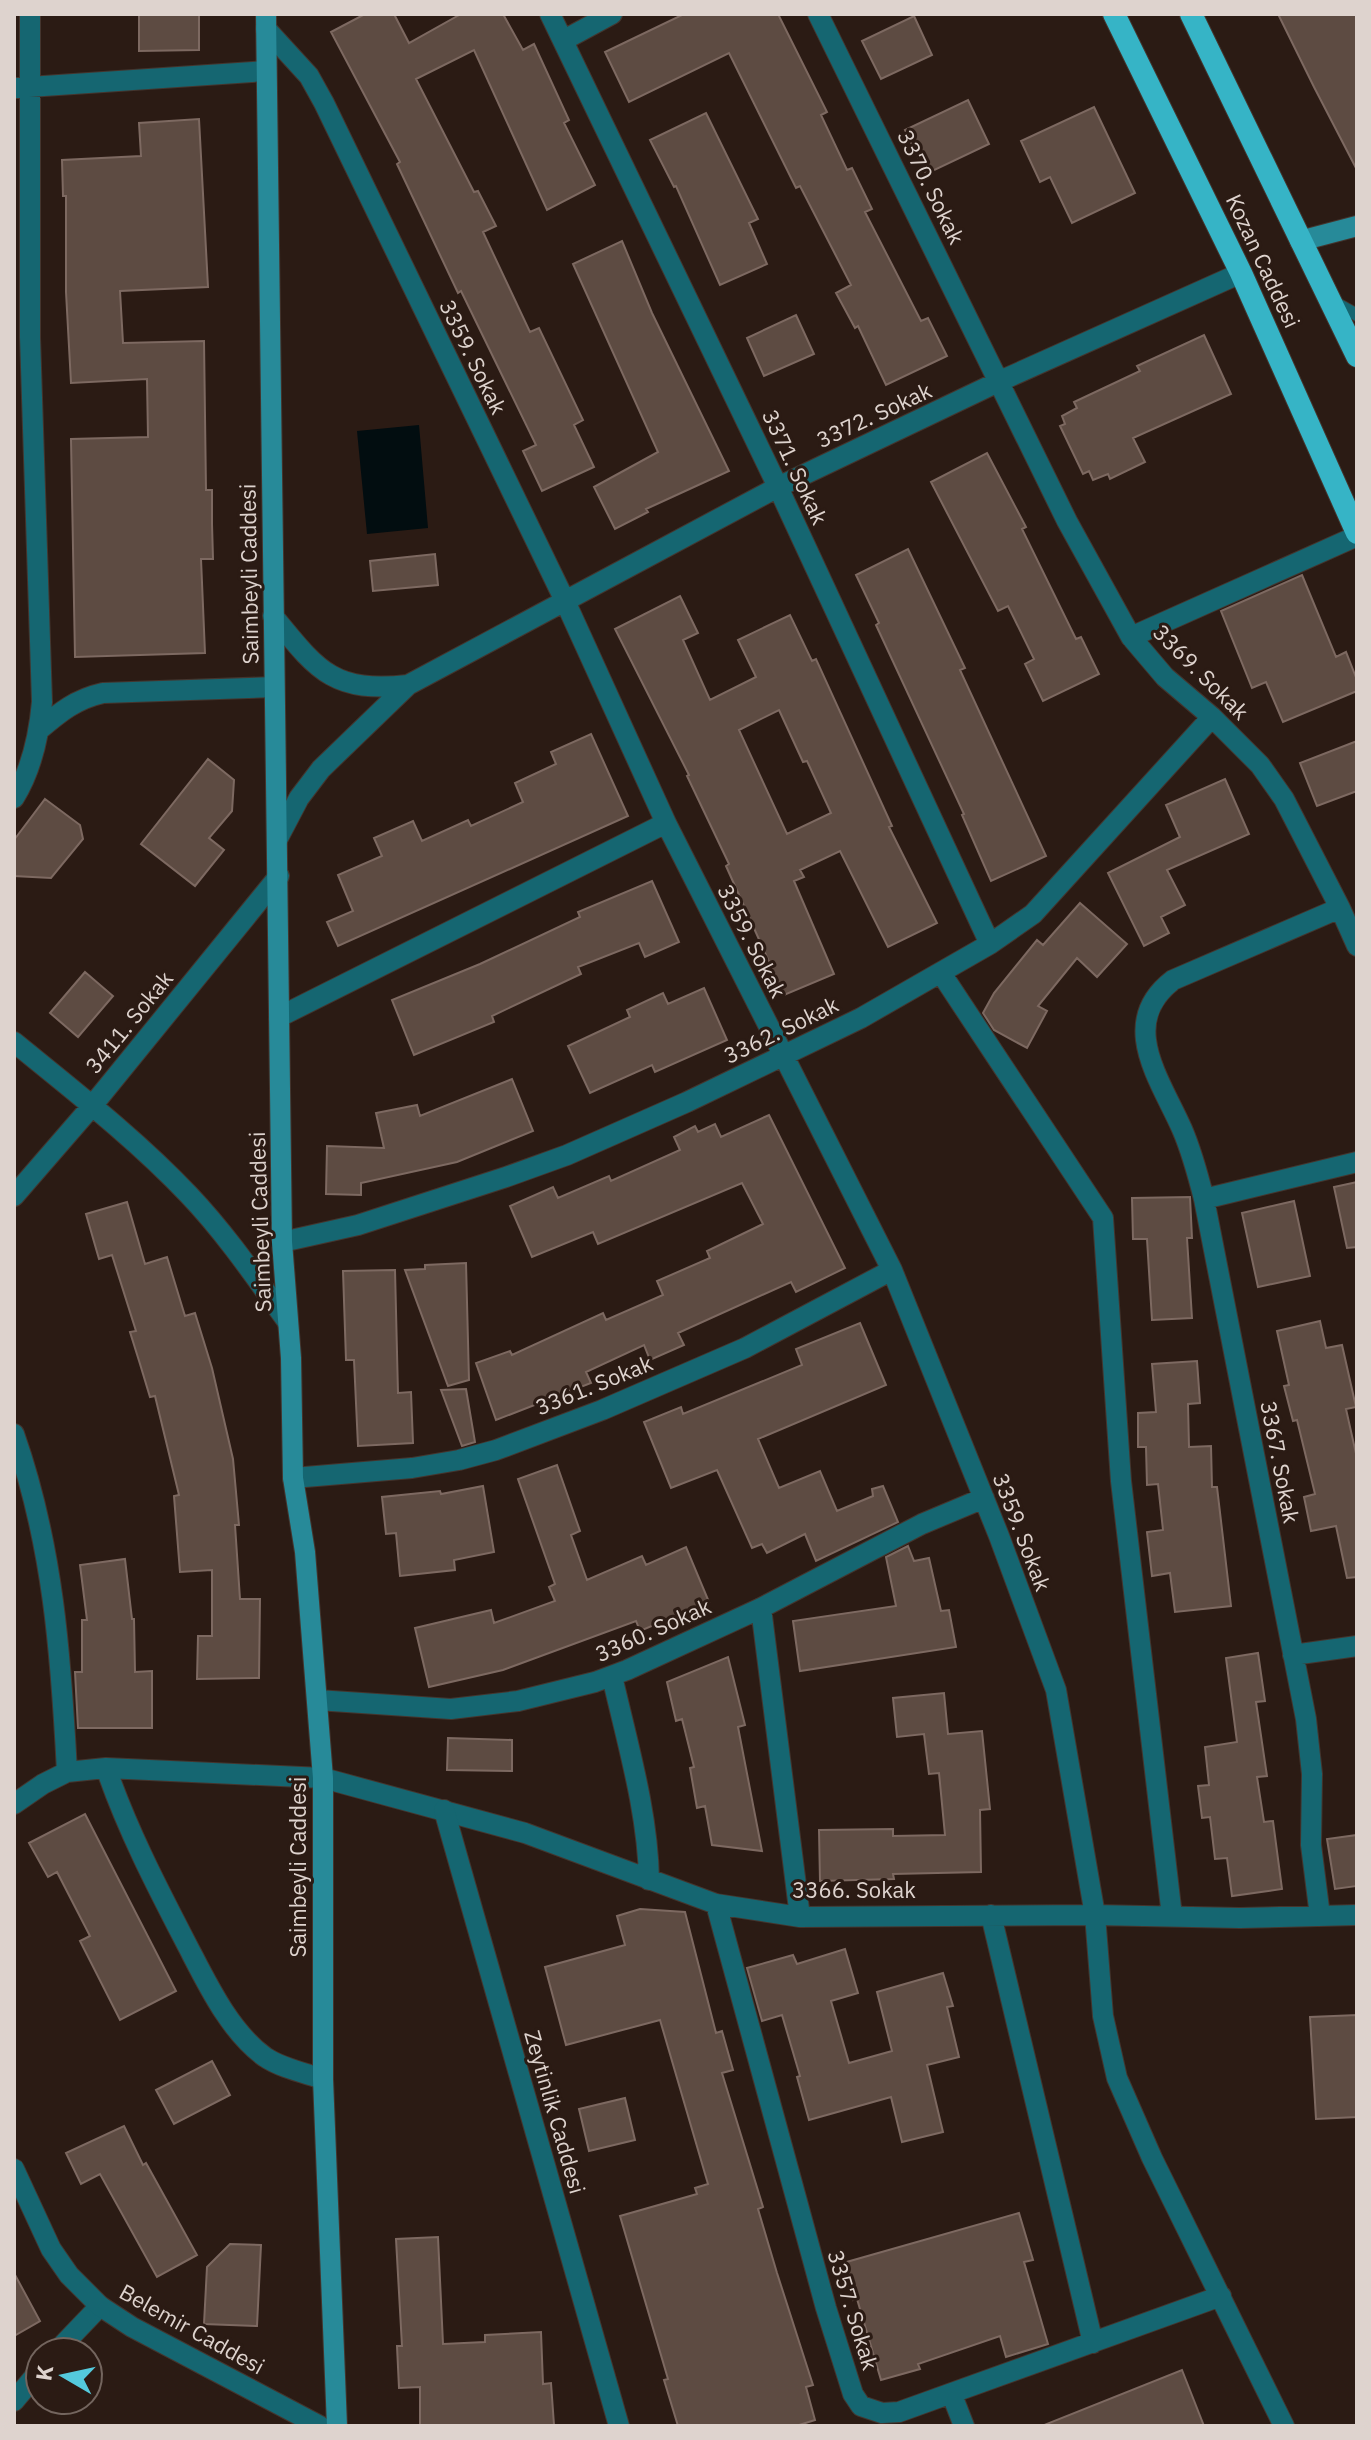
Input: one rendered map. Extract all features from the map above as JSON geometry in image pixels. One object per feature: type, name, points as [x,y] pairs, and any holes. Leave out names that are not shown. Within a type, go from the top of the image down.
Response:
[{"type":"highway","name":"Kozan Caddesi","points":[[1114,14],[1241,273],[1357,534]]},
{"type":"highway","name":"Kozan Caddesi","points":[[1191,14],[1357,356]]},
{"type":"main road","name":"Saimbeyli Caddesi","points":[[266,22],[282,1242],[291,1358],[293,1478],[305,1552],[323,1778],[323,2079],[337,2426]]},
{"type":"main road","points":[[1300,241],[1357,226]]},
{"type":"street","points":[[14,798],[32,759],[39,730],[42,678],[22,337],[23,88],[30,14]]},
{"type":"street","name":"3371. Sokak","points":[[550,14],[778,487],[990,944]]},
{"type":"street","points":[[564,40],[612,14]]},
{"type":"street","name":"3370. Sokak","points":[[818,14],[1000,381]]},
{"type":"street","name":"3359. Sokak","points":[[266,22],[309,76],[324,103],[565,601],[666,823],[892,1270],[984,1498],[1056,1690],[1095,1915],[1103,2016],[1117,2078],[1147,2147],[1284,2426]]},
{"type":"street","points":[[23,88],[266,71]]},
{"type":"street","name":"3372. Sokak","points":[[408,685],[778,487],[1000,381],[1241,273]]},
{"type":"street","name":"3369. Sokak","points":[[1000,381],[1067,521],[1131,637],[1165,677],[1212,717],[1260,765],[1284,799],[1357,946]]},
{"type":"street","points":[[1131,637],[1357,534]]},
{"type":"street","points":[[273,616],[297,646],[332,676],[364,687],[408,685]]},
{"type":"street","points":[[278,838],[299,798],[321,769],[408,685]]},
{"type":"street","points":[[39,730],[67,706],[103,693],[274,687]]},
{"type":"street","name":"3362. Sokak","points":[[282,1242],[358,1225],[506,1177],[593,1143],[861,1018],[941,973],[1033,914],[1212,717]]},
{"type":"street","points":[[279,1017],[666,823]]},
{"type":"street","name":"3411. Sokak","points":[[14,1196],[92,1106],[279,876]]},
{"type":"street","name":"3367. Sokak","points":[[1320,1916],[1311,1845],[1310,1745],[1204,1199],[1191,1151],[1153,1065],[1144,1028],[1147,1011],[1157,993],[1173,980],[1340,908]]},
{"type":"street","points":[[941,973],[1103,1218],[1121,1481],[1172,1916]]},
{"type":"street","points":[[14,1042],[92,1106],[199,1206],[229,1241],[287,1321]]},
{"type":"street","points":[[1204,1199],[1357,1162]]},
{"type":"street","name":"3361. Sokak","points":[[293,1478],[412,1468],[496,1450],[602,1410],[745,1348],[892,1270]]},
{"type":"street","points":[[14,1434],[33,1492],[53,1593],[67,1772],[14,1804]]},
{"type":"street","name":"3360. Sokak","points":[[317,1700],[451,1709],[518,1701],[612,1676],[761,1608],[922,1524],[984,1498]]},
{"type":"street","points":[[761,1608],[800,1917]]},
{"type":"street","points":[[1293,1655],[1357,1646]]},
{"type":"street","points":[[612,1676],[640,1804],[649,1856],[649,1880]]},
{"type":"street","points":[[106,1768],[137,1848],[210,1988],[235,2024],[267,2058],[323,2079]]},
{"type":"street","name":"3366. Sokak","points":[[67,1772],[106,1768],[323,1778],[539,1838],[716,1904],[800,1917],[1095,1915],[1240,1918],[1357,1915]]},
{"type":"street","name":"Zeytinlik Caddesi","points":[[444,1810],[619,2426]]},
{"type":"street","name":"3357. Sokak","points":[[716,1904],[822,2294],[853,2394],[861,2406],[882,2413],[899,2412],[1221,2296]]},
{"type":"street","points":[[991,1915],[1093,2343]]},
{"type":"street","name":"Belemir Caddesi","points":[[14,2169],[51,2249],[69,2275],[100,2306],[132,2327],[320,2426]]},
{"type":"street","points":[[71,2336],[100,2306]]},
{"type":"street","points":[[952,2395],[964,2426]]},
{"type":"lane","points":[[1329,299],[1357,315]]},
{"type":"shaded area","points":[[419,425],[428,528],[367,534],[357,431]]},
{"type":"building","points":[[139,14],[199,14],[199,50],[139,51]]},
{"type":"building","points":[[365,14],[394,14],[409,43],[461,14],[503,14],[523,50],[534,44],[569,120],[564,123],[595,185],[547,210],[474,50],[416,79],[474,192],[478,191],[496,226],[483,232],[530,332],[539,328],[583,420],[574,425],[594,467],[542,491],[523,451],[536,445],[461,291],[458,293],[397,164],[400,162],[331,32]]},
{"type":"building","points":[[684,14],[778,14],[827,112],[821,115],[847,170],[852,168],[872,209],[865,212],[921,321],[928,318],[947,356],[886,385],[858,326],[855,328],[836,293],[851,285],[800,186],[796,188],[729,53],[629,102],[605,52]]},
{"type":"building","points":[[1278,14],[1357,14],[1357,170],[1314,87]]},
{"type":"building","points":[[914,16],[932,55],[881,79],[862,41]]},
{"type":"building","points":[[968,100],[989,144],[926,174],[905,130]]},
{"type":"building","points":[[1094,107],[1135,193],[1072,223],[1050,177],[1040,182],[1021,141]]},
{"type":"building","points":[[706,113],[758,219],[749,223],[767,264],[720,285],[676,186],[650,140]]},
{"type":"building","points":[[199,119],[208,287],[120,291],[123,343],[204,341],[206,490],[212,490],[213,559],[201,559],[205,653],[75,657],[71,439],[148,437],[147,379],[71,383],[66,292],[66,196],[63,196],[62,160],[141,156],[139,123]]},
{"type":"building","points":[[622,241],[652,313],[729,471],[646,509],[648,512],[615,529],[594,487],[658,452],[573,264]]},
{"type":"building","points":[[796,315],[814,354],[764,376],[747,338]]},
{"type":"building","points":[[1204,335],[1231,394],[1133,438],[1145,462],[1110,479],[1108,474],[1093,480],[1089,471],[1083,474],[1060,426],[1065,424],[1062,416],[1077,408],[1074,402],[1140,371],[1137,366]]},
{"type":"building","points":[[987,453],[1026,527],[1022,529],[1076,639],[1081,637],[1099,674],[1043,701],[1025,664],[1034,659],[1008,606],[998,611],[931,482]]},
{"type":"building","points":[[908,549],[965,668],[960,670],[1046,856],[991,881],[856,575]]},
{"type":"building","points":[[435,554],[438,585],[373,591],[370,561]]},
{"type":"building","points":[[1302,575],[1336,657],[1346,652],[1357,680],[1357,691],[1283,722],[1266,682],[1252,688],[1221,611]]},
{"type":"building","points":[[680,596],[698,633],[683,640],[710,700],[756,677],[738,640],[790,615],[812,661],[816,659],[892,826],[889,827],[937,923],[888,947],[840,851],[800,870],[804,877],[794,881],[834,974],[784,995],[689,775],[615,629]],"holes":[[[779,710],[803,762],[807,761],[831,813],[787,834],[739,730]]]},
{"type":"building","points":[[591,734],[628,816],[338,946],[327,922],[353,911],[338,875],[382,856],[374,838],[413,821],[422,841],[468,820],[471,826],[523,802],[515,783],[556,764],[551,752]]},
{"type":"building","points":[[1357,741],[1357,791],[1317,806],[1300,763]]},
{"type":"building","points":[[208,759],[234,780],[232,811],[209,838],[224,850],[195,886],[141,844]]},
{"type":"building","points":[[1225,779],[1249,834],[1167,870],[1185,905],[1161,917],[1169,933],[1144,946],[1108,873],[1180,837],[1166,805]]},
{"type":"building","points":[[45,799],[80,825],[83,839],[51,878],[14,876],[14,840]]},
{"type":"building","points":[[652,881],[679,942],[645,957],[639,943],[578,967],[581,974],[492,1016],[494,1022],[414,1055],[392,1000],[480,964],[580,917],[578,912]]},
{"type":"building","points":[[1080,903],[1127,944],[1097,977],[1077,958],[1038,1006],[1047,1011],[1027,1048],[994,1030],[983,1013],[994,993],[1037,940],[1043,945]]},
{"type":"building","points":[[85,972],[113,996],[78,1037],[50,1013]]},
{"type":"building","points":[[704,988],[727,1040],[655,1072],[652,1065],[590,1093],[568,1046],[630,1017],[627,1010],[663,993],[668,1004]]},
{"type":"building","points":[[512,1079],[533,1131],[457,1162],[361,1183],[361,1195],[326,1194],[327,1146],[384,1148],[376,1113],[417,1105],[420,1116]]},
{"type":"building","points":[[769,1115],[845,1268],[796,1292],[791,1282],[678,1333],[684,1345],[650,1360],[644,1345],[586,1372],[591,1383],[496,1420],[476,1363],[510,1351],[512,1355],[603,1313],[606,1320],[663,1295],[657,1281],[710,1258],[707,1251],[763,1224],[742,1183],[598,1244],[593,1232],[532,1257],[510,1206],[553,1187],[558,1198],[609,1176],[611,1181],[680,1150],[674,1137],[695,1126],[698,1132],[715,1124],[721,1137]]},
{"type":"building","points":[[1357,1182],[1357,1247],[1347,1248],[1334,1187]]},
{"type":"building","points":[[1190,1197],[1192,1238],[1187,1238],[1192,1318],[1152,1320],[1147,1239],[1133,1239],[1132,1198]]},
{"type":"building","points":[[1294,1201],[1310,1276],[1258,1287],[1242,1213]]},
{"type":"building","points":[[127,1202],[145,1264],[167,1257],[185,1316],[195,1313],[212,1368],[233,1459],[239,1525],[235,1525],[240,1599],[260,1599],[259,1678],[197,1679],[198,1636],[212,1636],[212,1570],[180,1572],[174,1496],[179,1495],[155,1396],[150,1397],[130,1332],[136,1331],[112,1255],[99,1259],[86,1214]]},
{"type":"building","points":[[466,1263],[469,1380],[448,1386],[405,1270],[425,1269],[425,1265]]},
{"type":"building","points":[[395,1270],[398,1393],[411,1392],[413,1443],[358,1446],[354,1360],[346,1360],[343,1271]]},
{"type":"building","points":[[1320,1321],[1326,1348],[1342,1345],[1356,1407],[1346,1409],[1357,1458],[1357,1577],[1347,1578],[1336,1526],[1311,1531],[1304,1497],[1315,1494],[1297,1420],[1293,1421],[1284,1386],[1289,1385],[1277,1331]]},
{"type":"building","points":[[860,1323],[886,1385],[758,1439],[779,1488],[820,1471],[837,1511],[873,1496],[872,1489],[883,1486],[898,1522],[816,1561],[805,1534],[767,1553],[762,1544],[752,1548],[717,1470],[671,1488],[644,1422],[681,1407],[683,1414],[802,1365],[796,1349]]},
{"type":"building","points":[[1197,1361],[1200,1403],[1188,1404],[1189,1447],[1211,1446],[1212,1487],[1217,1487],[1231,1606],[1175,1612],[1170,1573],[1152,1576],[1147,1532],[1163,1530],[1158,1484],[1147,1485],[1146,1447],[1138,1447],[1138,1413],[1156,1412],[1152,1364]]},
{"type":"building","points":[[466,1389],[475,1442],[462,1446],[441,1390]]},
{"type":"building","points":[[557,1465],[580,1531],[571,1535],[587,1580],[642,1556],[646,1565],[686,1547],[709,1602],[640,1631],[636,1621],[503,1670],[429,1687],[415,1628],[491,1610],[494,1623],[555,1601],[549,1587],[555,1584],[518,1479]]},
{"type":"building","points":[[483,1486],[494,1552],[454,1560],[455,1570],[400,1576],[396,1533],[386,1534],[382,1497],[440,1491],[441,1494]]},
{"type":"building","points":[[908,1546],[914,1561],[929,1558],[941,1611],[949,1610],[956,1647],[800,1671],[793,1621],[896,1606],[886,1557]]},
{"type":"building","points":[[125,1559],[134,1619],[135,1672],[152,1671],[152,1728],[78,1728],[75,1672],[82,1672],[82,1620],[87,1620],[80,1565]]},
{"type":"building","points":[[1258,1653],[1265,1701],[1256,1702],[1267,1776],[1257,1777],[1264,1822],[1273,1821],[1282,1889],[1232,1896],[1227,1858],[1215,1859],[1210,1817],[1202,1818],[1198,1786],[1209,1785],[1205,1747],[1237,1742],[1226,1658]]},
{"type":"building","points":[[728,1657],[745,1725],[738,1727],[762,1851],[712,1845],[705,1806],[697,1808],[690,1768],[694,1767],[682,1719],[676,1721],[667,1682]]},
{"type":"building","points":[[944,1693],[948,1734],[982,1731],[990,1809],[980,1810],[981,1872],[893,1874],[894,1879],[820,1881],[819,1830],[893,1829],[893,1836],[945,1835],[939,1773],[929,1774],[924,1734],[897,1737],[893,1698]]},
{"type":"building","points":[[448,1738],[512,1740],[512,1771],[447,1770]]},
{"type":"building","points":[[85,1814],[176,1991],[120,2020],[80,1941],[90,1936],[57,1872],[48,1877],[29,1843]]},
{"type":"building","points":[[1357,1835],[1357,1886],[1335,1889],[1327,1839]]},
{"type":"building","points":[[640,1909],[685,1912],[716,2033],[722,2031],[733,2070],[722,2073],[763,2207],[758,2209],[813,2385],[806,2387],[815,2420],[796,2426],[678,2426],[664,2380],[668,2379],[620,2216],[697,2194],[695,2188],[708,2184],[660,2020],[566,2045],[545,1967],[625,1945],[617,1916]]},
{"type":"building","points":[[845,1949],[858,1993],[831,2001],[849,2063],[892,2051],[877,1992],[943,1973],[953,2006],[947,2007],[959,2057],[927,2065],[943,2132],[902,2142],[891,2097],[809,2120],[782,2015],[762,2021],[747,1968],[793,1955],[797,1964]]},
{"type":"building","points":[[1357,2015],[1357,2117],[1316,2119],[1310,2017]]},
{"type":"building","points":[[212,2061],[230,2095],[174,2124],[156,2090]]},
{"type":"building","points":[[625,2098],[635,2140],[589,2151],[579,2109]]},
{"type":"building","points":[[124,2126],[143,2165],[146,2163],[197,2255],[157,2277],[100,2174],[81,2184],[66,2153]]},
{"type":"building","points":[[1019,2213],[1033,2260],[1024,2262],[1048,2344],[1006,2357],[1000,2336],[918,2364],[920,2369],[881,2380],[843,2263]]},
{"type":"building","points":[[438,2237],[443,2344],[485,2342],[485,2335],[541,2332],[543,2384],[551,2383],[554,2425],[420,2426],[420,2387],[399,2388],[397,2346],[402,2346],[396,2239]]},
{"type":"building","points":[[230,2244],[261,2245],[257,2326],[204,2324],[207,2267]]},
{"type":"building","points":[[14,2273],[40,2321],[14,2336]]},
{"type":"building","points":[[1182,2370],[1204,2426],[1044,2425]]}]
